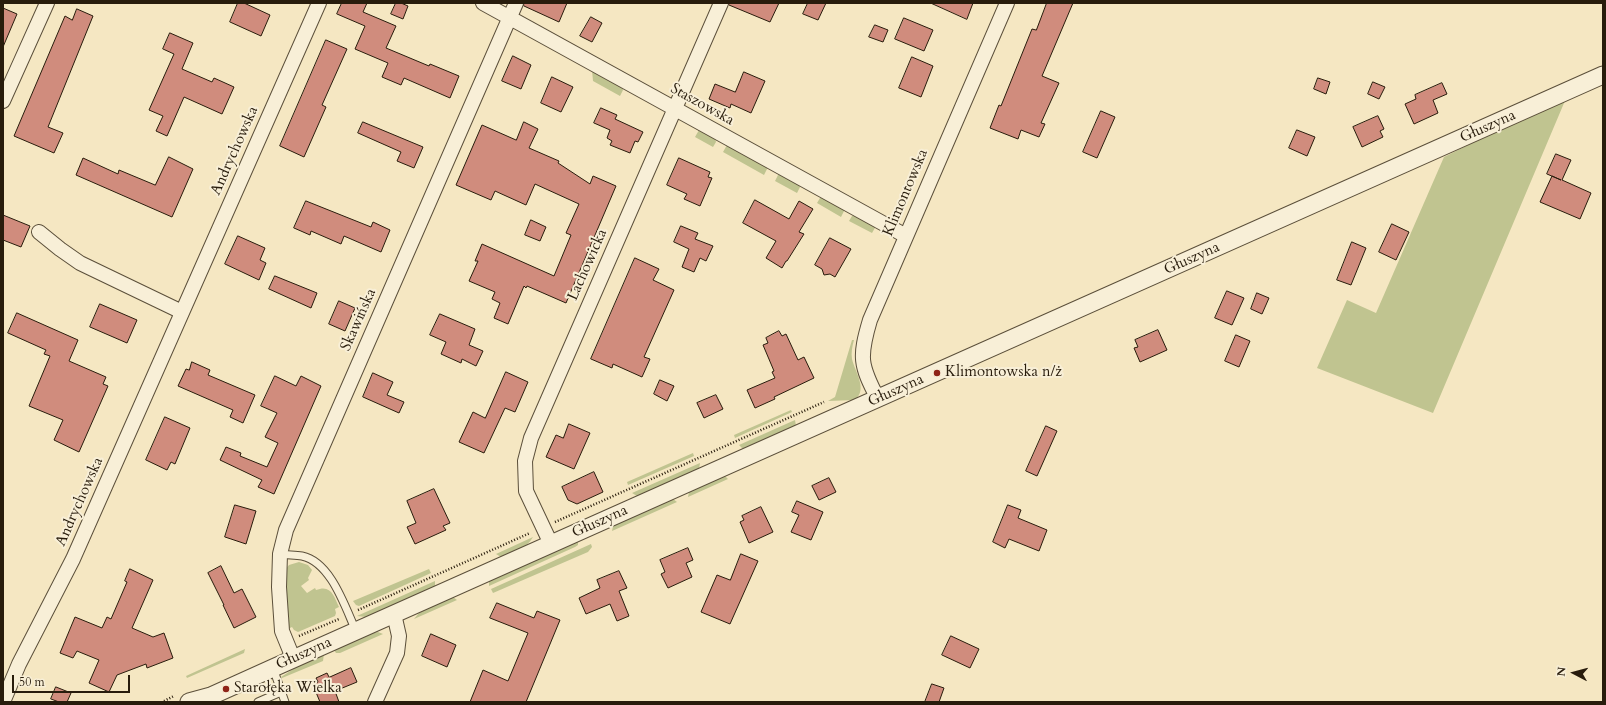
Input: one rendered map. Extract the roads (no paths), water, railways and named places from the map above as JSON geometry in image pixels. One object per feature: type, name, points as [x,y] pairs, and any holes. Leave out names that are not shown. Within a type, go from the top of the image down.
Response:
[{"type":"street","points":[[3,101],[47,3]]},
{"type":"street","name":"Andrychowska","points":[[3,702],[19,664],[73,559],[319,3]]},
{"type":"street","name":"Staszowska","points":[[482,3],[906,236]]},
{"type":"street","name":"Skawińska","points":[[293,658],[282,626],[279,588],[280,554],[286,530],[516,3]]},
{"type":"street","name":"Lachowicka","points":[[551,544],[526,491],[524,470],[534,431],[721,3]]},
{"type":"street","name":"Klimontowska","points":[[878,399],[865,373],[862,359],[862,347],[870,320],[1007,3]]},
{"type":"street","name":"Głuszyna","points":[[189,702],[207,699],[293,658],[878,399],[1603,75]]},
{"type":"street","points":[[39,232],[80,263],[182,312]]},
{"type":"street","points":[[375,702],[398,647],[399,632],[394,614]]},
{"type":"lane","points":[[280,554],[302,556],[312,560],[324,570],[336,587],[356,631]]},
{"type":"lane","points":[[273,668],[285,702]]},
{"type":"lane","points":[[258,702],[281,692]]},
{"type":"place","name":"Klimontowska n/ż","points":[[937,373]]},
{"type":"place","name":"Starołęka Wielka","points":[[226,689]]}]
